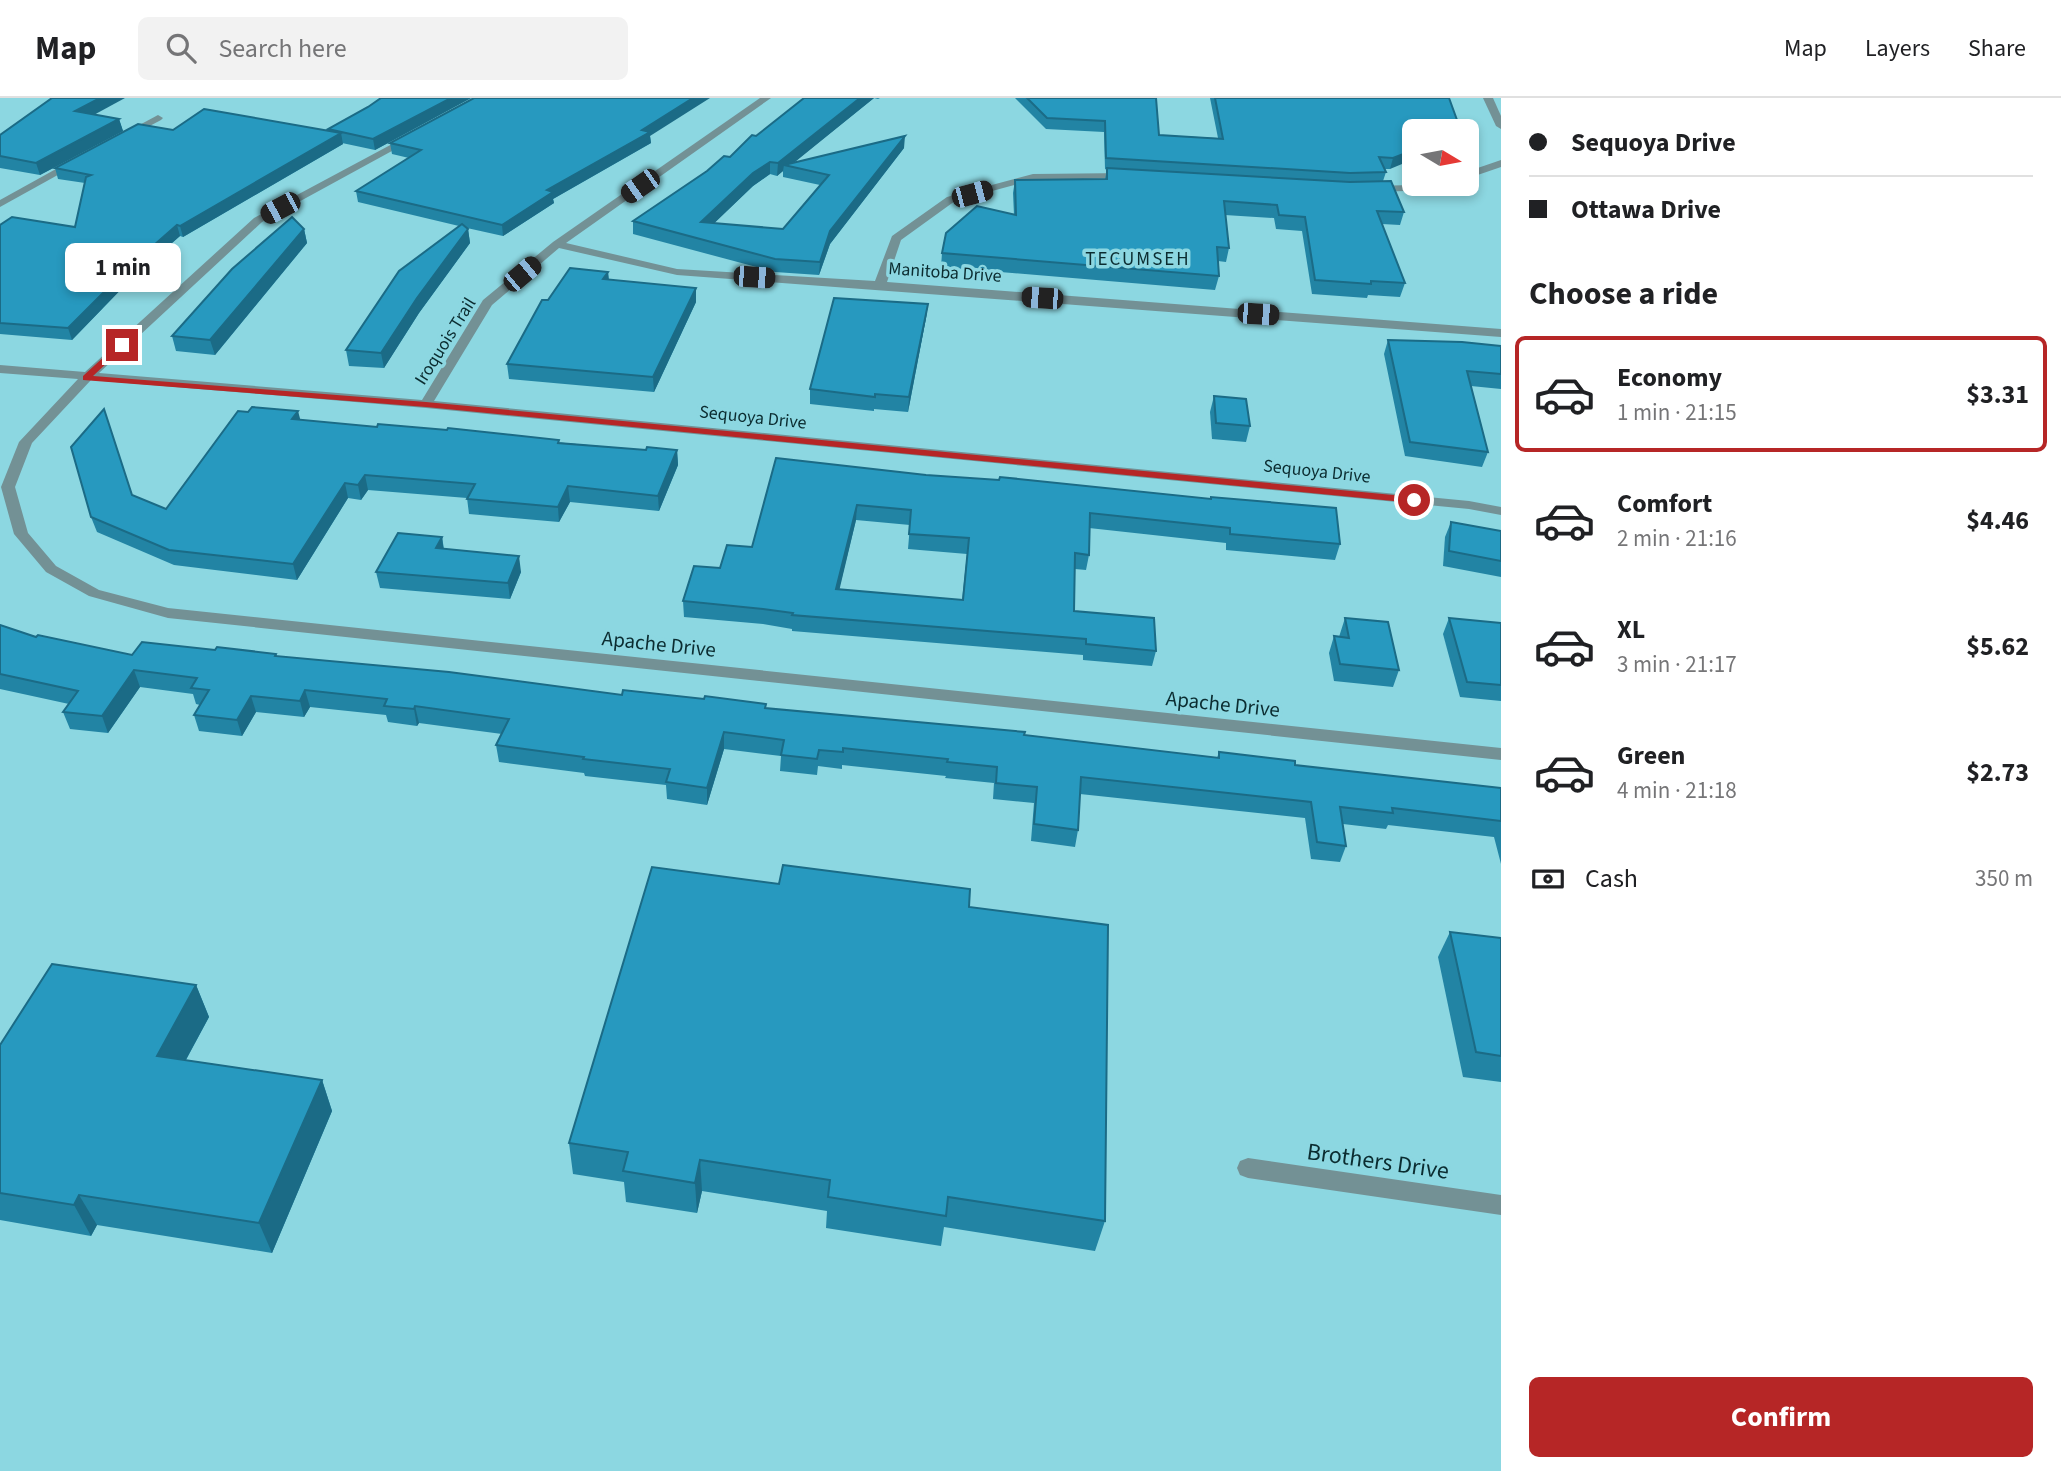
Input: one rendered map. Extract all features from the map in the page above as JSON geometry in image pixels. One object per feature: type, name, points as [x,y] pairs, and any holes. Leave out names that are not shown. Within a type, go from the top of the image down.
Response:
[{"type":"street","name":"Iroquois Trail","points":[[426,404],[487,303],[557,244],[766,98]]},
{"type":"street","points":[[1488,98],[1501,127]]},
{"type":"street","points":[[109,144],[158,118]]},
{"type":"street","name":"Apache Drive","points":[[424,130],[258,220],[86,378],[26,442],[8,487],[21,534],[51,569],[94,593],[169,613],[1501,754]]},
{"type":"street","points":[[0,204],[85,158]]},
{"type":"street","points":[[1479,171],[1501,163]]},
{"type":"street","points":[[880,285],[896,238],[951,199],[1033,177],[1104,174],[1145,177]]},
{"type":"street","points":[[1361,190],[1402,188]]},
{"type":"street","name":"Manitoba Drive","points":[[557,244],[677,272],[1501,333]]},
{"type":"street","name":"Sequoya Drive","points":[[0,369],[426,404],[1455,504],[1501,511]]},
{"type":"street","name":"Brothers Drive","points":[[1248,1168],[1501,1205]]},
{"type":"building","points":[[52,98],[100,98],[75,111],[119,119],[36,163],[0,156],[0,135]]},
{"type":"building","points":[[381,98],[451,98],[373,139],[328,129]]},
{"type":"building","points":[[474,98],[693,98],[642,130],[650,132],[547,190],[553,192],[502,225],[356,191],[421,150],[390,143]]},
{"type":"building","points":[[804,98],[860,98],[778,163],[770,162],[753,173],[701,222],[783,229],[829,175],[784,165],[905,136],[830,231],[820,262],[775,259],[633,221],[707,171],[724,156],[730,157],[752,135],[756,136]]},
{"type":"building","points":[[1027,98],[1156,98],[1159,135],[1223,139],[1215,98],[1449,98],[1457,119],[1402,119],[1402,155],[1393,158],[1379,157],[1386,172],[1350,173],[1106,158],[1105,121],[1047,118]]},
{"type":"building","points":[[204,109],[341,133],[180,226],[177,225],[129,267],[68,328],[0,323],[0,225],[12,217],[75,227],[86,177],[91,175],[55,168],[138,124],[173,130]]},
{"type":"building","points":[[1107,168],[1350,182],[1391,181],[1404,212],[1377,211],[1405,283],[1371,281],[1371,284],[1315,280],[1305,217],[1279,215],[1277,205],[1224,201],[1229,248],[1217,247],[1219,276],[942,253],[946,233],[977,206],[1016,215],[1015,180],[1107,179]]},
{"type":"building","points":[[292,217],[304,229],[210,340],[172,336],[232,269]]},
{"type":"building","points":[[462,224],[468,229],[417,298],[381,353],[346,350],[399,271]]},
{"type":"building","points":[[570,268],[608,272],[603,279],[696,288],[653,377],[507,364],[542,300],[548,300]]},
{"type":"building","points":[[834,298],[928,304],[909,397],[875,394],[875,397],[810,389]]},
{"type":"building","points":[[1388,340],[1501,346],[1501,374],[1467,371],[1488,452],[1410,442]]},
{"type":"building","points":[[1214,396],[1246,399],[1250,426],[1216,423]]},
{"type":"building","points":[[252,407],[298,411],[292,419],[377,427],[378,424],[448,428],[559,440],[558,443],[677,450],[658,496],[568,486],[558,507],[467,499],[475,484],[365,475],[358,485],[345,483],[293,564],[169,550],[91,517],[71,447],[104,409],[132,495],[166,509],[238,411],[248,412]]},
{"type":"building","points":[[776,458],[926,475],[999,480],[1000,477],[1211,499],[1336,508],[1340,544],[1230,534],[1230,528],[1090,513],[1089,555],[1075,553],[1074,611],[1154,618],[1156,651],[1086,644],[1086,639],[792,615],[793,613],[763,609],[683,601],[694,566],[720,568],[727,545],[752,547]],"holes":[[[857,505],[911,510],[909,534],[969,538],[963,600],[836,589]]]},
{"type":"building","points":[[1451,522],[1501,531],[1501,561],[1449,551]]},
{"type":"building","points":[[398,533],[442,537],[436,548],[519,556],[508,583],[376,572]]},
{"type":"building","points":[[1345,618],[1388,622],[1399,670],[1340,664],[1334,636],[1349,638]]},
{"type":"building","points":[[1449,618],[1501,623],[1501,685],[1467,682]]},
{"type":"building","points":[[0,625],[36,637],[38,635],[132,655],[142,642],[215,650],[217,647],[276,654],[275,656],[449,672],[622,695],[623,690],[704,699],[705,696],[766,704],[765,708],[1025,732],[1024,735],[1219,758],[1219,752],[1295,761],[1295,765],[1501,788],[1501,821],[1392,808],[1393,813],[1340,807],[1346,846],[1317,842],[1311,802],[1081,777],[1078,830],[1034,824],[1037,787],[996,783],[997,767],[843,748],[843,752],[819,750],[817,759],[781,755],[784,740],[724,732],[707,788],[666,782],[670,769],[496,745],[509,719],[415,706],[414,709],[384,706],[387,699],[305,690],[300,701],[251,696],[237,720],[194,715],[209,690],[191,688],[197,678],[134,670],[102,716],[63,712],[78,691],[0,674]]},
{"type":"building","points":[[783,865],[970,889],[969,907],[1108,925],[1105,1221],[948,1197],[946,1216],[828,1197],[830,1180],[700,1160],[695,1183],[623,1171],[628,1152],[569,1143],[652,867],[779,884]]},
{"type":"building","points":[[1450,932],[1501,938],[1501,1056],[1476,1052]]},
{"type":"building","points":[[52,964],[196,985],[157,1056],[322,1080],[259,1223],[79,1195],[74,1205],[0,1193],[0,1045]]},
{"type":"district","name":"TECUMSEH","points":[[1138,258]]},
{"type":"route","points":[[122,345],[86,378],[426,404],[1414,500]]}]
